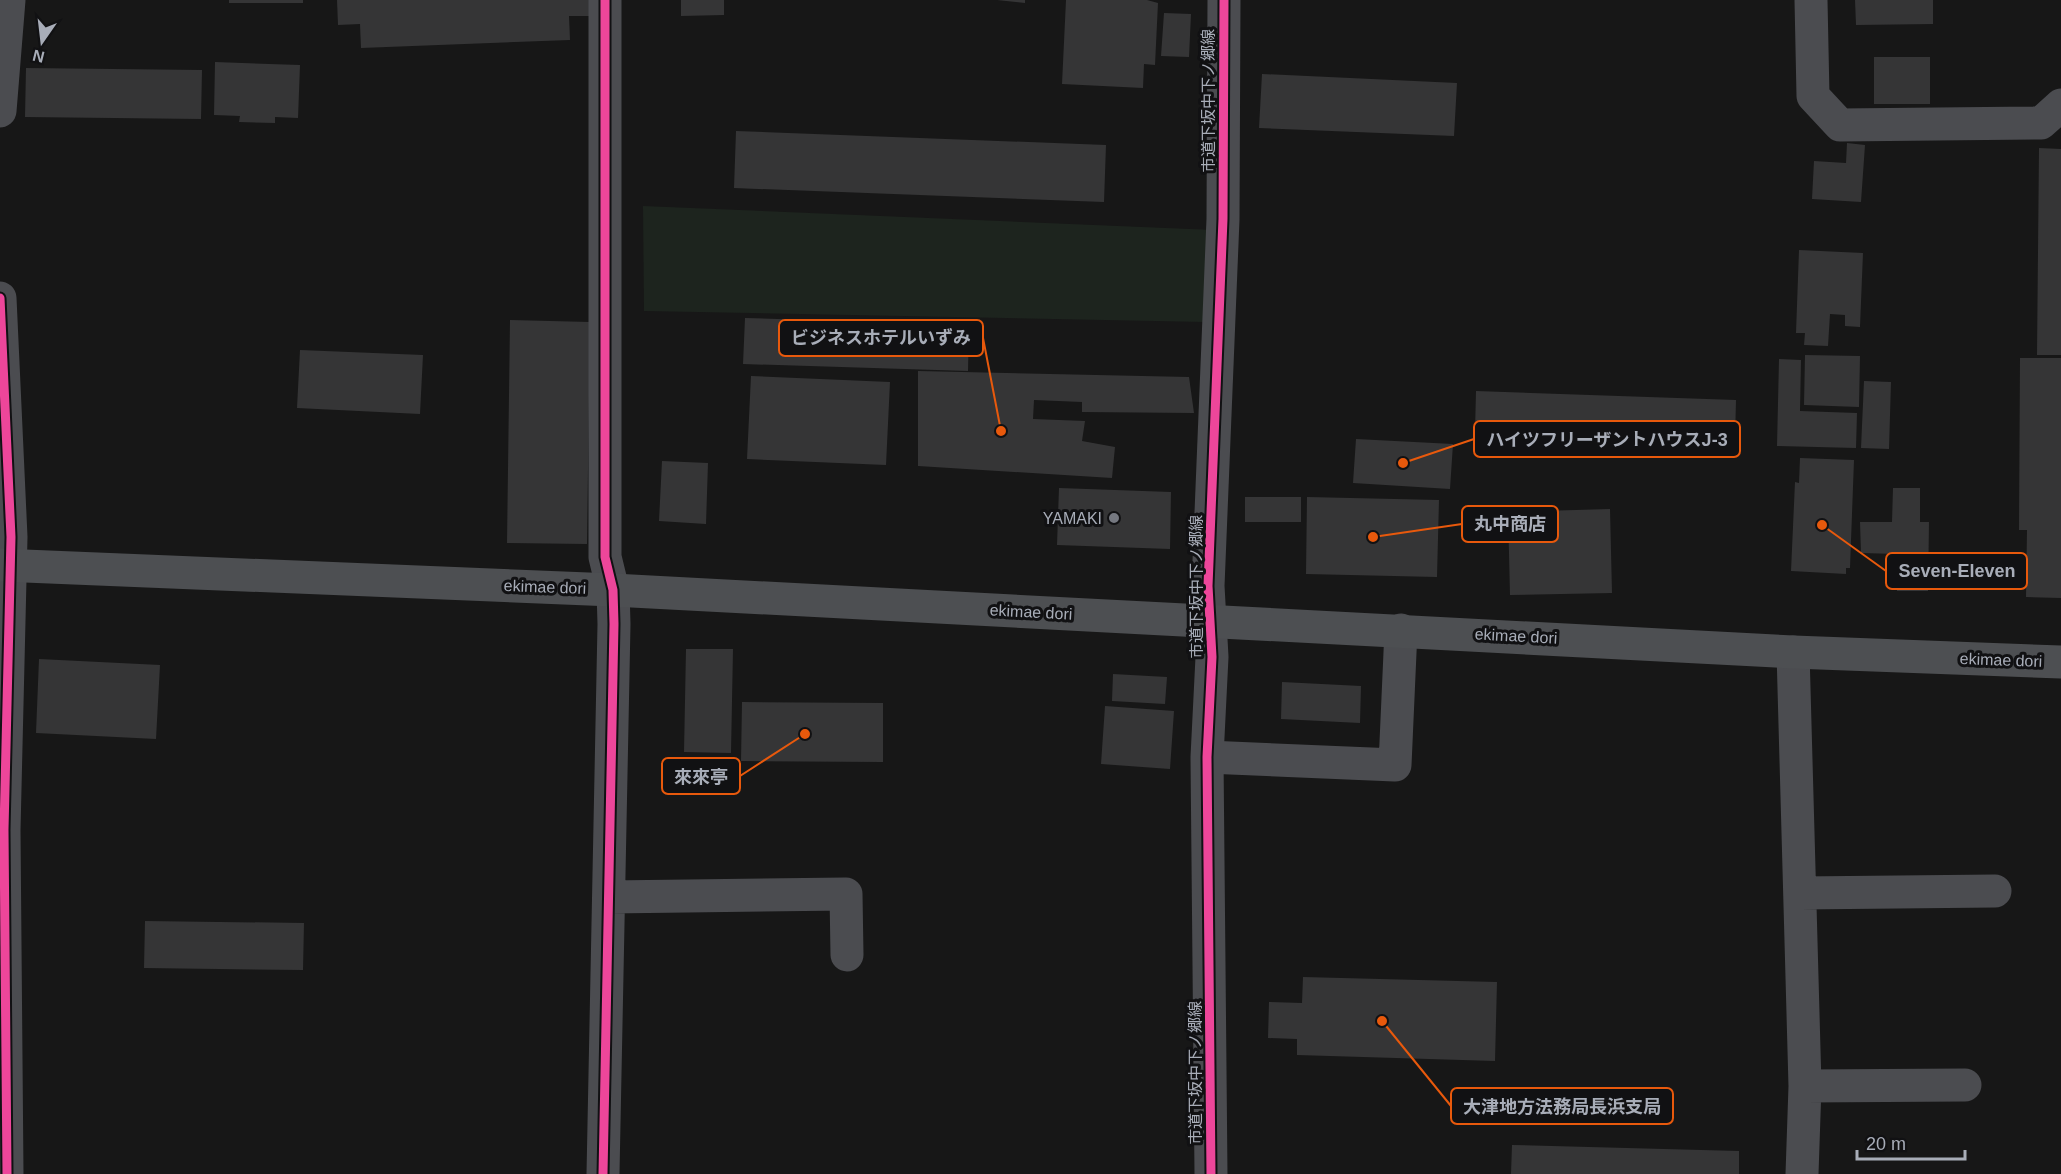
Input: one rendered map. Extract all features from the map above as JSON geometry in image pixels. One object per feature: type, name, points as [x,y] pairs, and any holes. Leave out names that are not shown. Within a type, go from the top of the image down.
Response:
[{"type":"main road","name":"ekimae dori","points":[[5,565],[613,590],[1793,652],[2061,662]]},
{"type":"street","points":[[0,111],[9,0]]},
{"type":"street","points":[[603,1174],[613,590],[605,557],[605,0]]},
{"type":"street","name":"市道下坂中下ノ郷線","points":[[1211,1174],[1207,757],[1212,657],[1208,586],[1223,219],[1224,0]]},
{"type":"street","points":[[1811,0],[1813,96],[1840,125],[2041,123],[2061,105]]},
{"type":"street","points":[[0,298],[5,565],[4,830],[7,1174]]},
{"type":"street","points":[[1207,757],[1395,765],[1401,630]]},
{"type":"street","points":[[1793,652],[1805,1086],[1802,1174]]},
{"type":"street","points":[[1800,893],[1995,891]]},
{"type":"street","points":[[609,897],[846,894],[847,955]]},
{"type":"street","points":[[1805,1086],[1965,1085]]},
{"type":"shaded area","points":[[643,206],[1214,230],[1205,322],[644,311]]},
{"type":"building","points":[[229,0],[303,0],[303,3],[229,3]]},
{"type":"building","points":[[337,0],[591,0],[592,16],[569,16],[570,40],[361,48],[360,24],[338,25]]},
{"type":"building","points":[[681,0],[724,0],[724,15],[681,16]]},
{"type":"building","points":[[997,0],[1025,0],[1025,3]]},
{"type":"building","points":[[1066,0],[1147,0],[1158,3],[1155,65],[1144,64],[1143,88],[1062,84]]},
{"type":"building","points":[[1855,0],[1933,0],[1933,24],[1856,25]]},
{"type":"building","points":[[1164,13],[1191,14],[1189,57],[1161,56]]},
{"type":"building","points":[[1874,57],[1930,57],[1930,104],[1874,104]]},
{"type":"building","points":[[215,62],[300,65],[298,118],[275,117],[275,123],[239,122],[240,116],[214,115]]},
{"type":"building","points":[[26,68],[202,70],[201,119],[25,117]]},
{"type":"building","points":[[1262,74],[1457,83],[1454,136],[1259,128]]},
{"type":"building","points":[[736,131],[1106,145],[1104,202],[734,188]]},
{"type":"building","points":[[1847,143],[1865,145],[1861,202],[1812,199],[1814,161],[1846,163]]},
{"type":"building","points":[[2039,148],[2061,149],[2061,355],[2037,355]]},
{"type":"building","points":[[1799,250],[1863,253],[1860,327],[1845,326],[1845,315],[1830,314],[1828,346],[1804,345],[1805,333],[1796,333]]},
{"type":"building","points":[[745,318],[969,325],[968,371],[743,364]]},
{"type":"building","points":[[510,320],[590,322],[587,544],[507,543]]},
{"type":"building","points":[[300,350],[423,355],[420,414],[297,408]]},
{"type":"building","points":[[1805,355],[1860,356],[1859,407],[1804,405]]},
{"type":"building","points":[[2020,358],[2061,358],[2061,598],[2026,597],[2027,530],[2019,530]]},
{"type":"building","points":[[1779,359],[1801,360],[1800,411],[1857,413],[1856,448],[1777,446]]},
{"type":"building","points":[[918,371],[1189,377],[1194,413],[1082,412],[1082,402],[1034,400],[1033,419],[1085,421],[1082,441],[1115,447],[1112,478],[918,466]]},
{"type":"building","points":[[751,376],[890,382],[886,465],[747,459]]},
{"type":"building","points":[[1864,381],[1891,382],[1889,449],[1861,448]]},
{"type":"building","points":[[1476,391],[1736,400],[1735,440],[1475,431]]},
{"type":"building","points":[[1356,439],[1453,444],[1450,489],[1353,483]]},
{"type":"building","points":[[1800,458],[1854,460],[1850,568],[1846,568],[1846,574],[1791,571],[1795,482],[1799,483]]},
{"type":"building","points":[[662,461],[708,463],[706,524],[659,521]]},
{"type":"building","name":"YAMAKI","points":[[1059,488],[1171,492],[1170,549],[1057,545]]},
{"type":"building","points":[[1893,488],[1920,488],[1920,522],[1929,522],[1928,591],[1897,591],[1897,554],[1861,553],[1860,522],[1892,522]]},
{"type":"building","points":[[1245,497],[1301,497],[1301,522],[1245,522]]},
{"type":"building","points":[[1307,497],[1439,500],[1437,577],[1306,574]]},
{"type":"building","points":[[1610,509],[1612,593],[1510,595],[1508,512]]},
{"type":"building","points":[[686,649],[733,649],[731,753],[684,752]]},
{"type":"building","points":[[39,659],[160,665],[156,739],[36,733]]},
{"type":"building","points":[[1113,674],[1167,677],[1165,704],[1112,701]]},
{"type":"building","points":[[1282,682],[1361,686],[1360,723],[1281,719]]},
{"type":"building","points":[[742,702],[883,703],[883,762],[741,761]]},
{"type":"building","points":[[1105,706],[1174,711],[1170,769],[1101,764]]},
{"type":"building","points":[[145,921],[304,923],[303,970],[144,968]]},
{"type":"building","points":[[1303,977],[1497,982],[1495,1061],[1297,1055],[1297,1039],[1268,1038],[1269,1002],[1302,1003]]},
{"type":"building","points":[[1512,1145],[1739,1151],[1739,1174],[1511,1174]]},
{"type":"cycle path","points":[[603,1174],[614,624],[613,590],[605,557],[605,0]]},
{"type":"cycle path","points":[[1211,1174],[1207,757],[1212,657],[1208,586],[1223,219],[1224,0]]},
{"type":"cycle path","points":[[0,298],[11,537],[4,830],[7,1174]]},
{"type":"place","name":"ビジネスホテルいずみ","points":[[1001,431]]},
{"type":"place","name":"ハイツフリーザントハウスJ-3","points":[[1403,463]]},
{"type":"place","name":"YAMAKI","points":[[1114,518]]},
{"type":"place","name":"Seven-Eleven","points":[[1822,525]]},
{"type":"place","name":"丸中商店","points":[[1373,537]]},
{"type":"place","name":"來來亭","points":[[805,734]]},
{"type":"place","name":"大津地方法務局長浜支局","points":[[1382,1021]]}]
